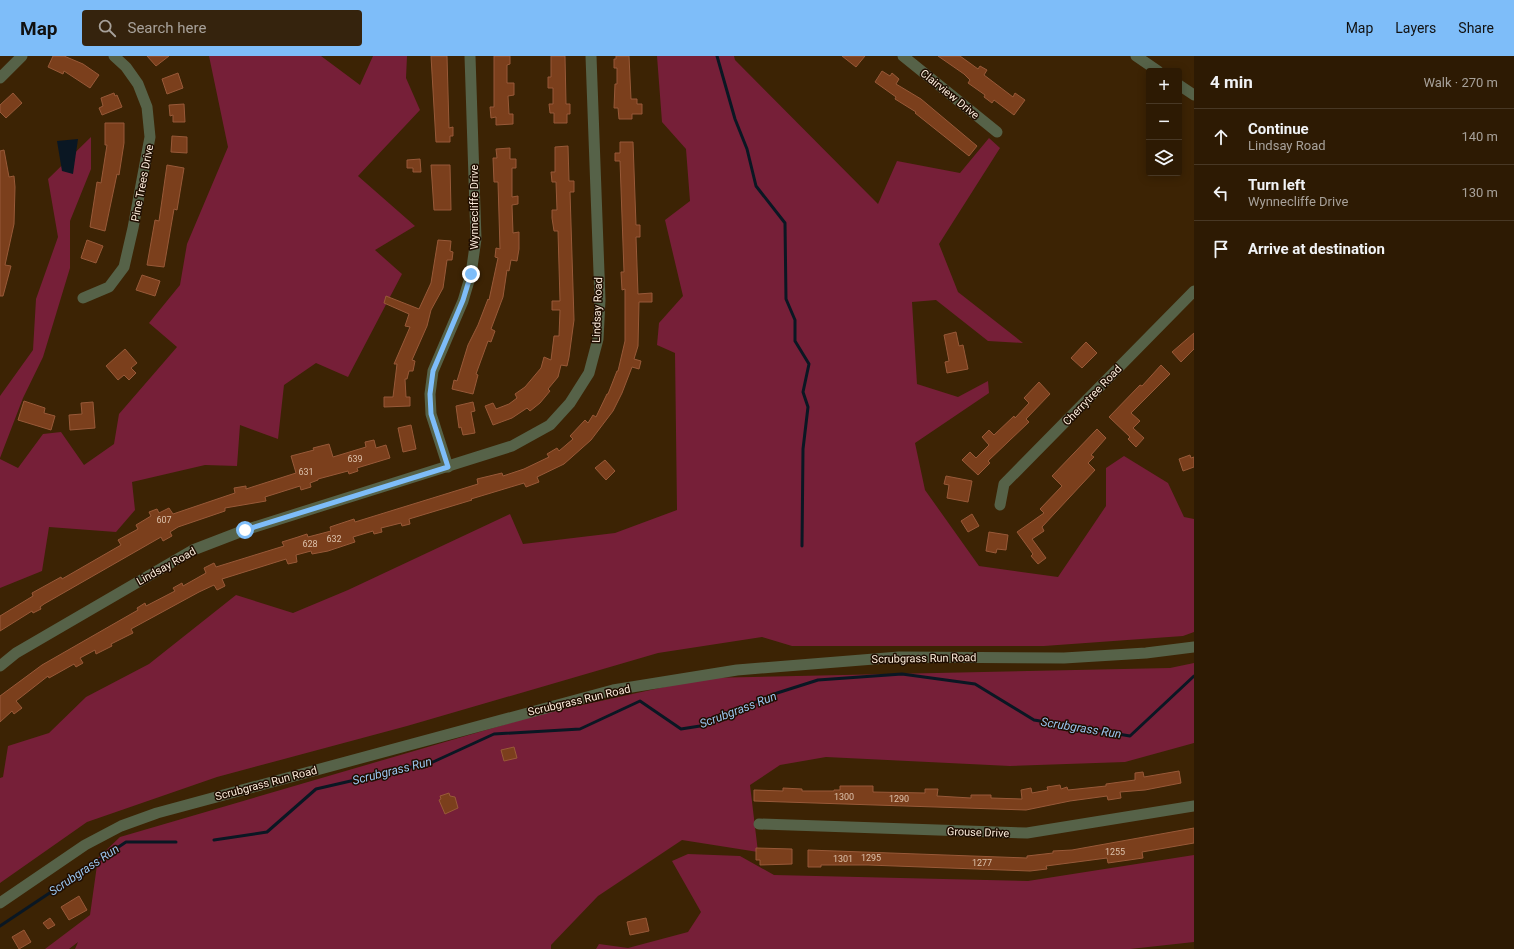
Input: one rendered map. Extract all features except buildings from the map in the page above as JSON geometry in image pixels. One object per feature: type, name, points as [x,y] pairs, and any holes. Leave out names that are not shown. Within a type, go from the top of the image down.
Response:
[{"type":"street","points":[[0,78],[22,56]]},
{"type":"street","name":"Pine Trees Drive","points":[[83,298],[109,287],[124,267],[133,228],[150,136],[147,107],[138,84],[126,66],[114,56]]},
{"type":"street","name":"Wynnecliffe Drive","points":[[448,467],[431,414],[430,394],[433,371],[463,300],[471,274],[476,239],[470,56]]},
{"type":"street","name":"Lindsay Road","points":[[0,666],[16,653],[193,550],[245,530],[512,446],[550,425],[570,403],[589,374],[598,339],[600,300],[591,56]]},
{"type":"street","name":"Clairview Drive","points":[[903,56],[997,132]]},
{"type":"street","points":[[1136,56],[1154,68]]},
{"type":"street","points":[[1182,87],[1194,95]]},
{"type":"street","name":"Cherrytree Road","points":[[1000,505],[1004,484],[1194,291]]},
{"type":"street","name":"Scrubgrass Run Road","points":[[0,903],[84,845],[121,826],[157,813],[613,690],[737,670],[899,656],[1064,658],[1146,653],[1194,647]]},
{"type":"street","name":"Grouse Drive","points":[[759,824],[1027,833],[1194,806]]},
{"type":"shaded area","points":[[209,56],[321,56],[360,85],[373,56],[407,56],[406,78],[420,110],[358,176],[415,226],[375,250],[402,274],[348,377],[316,363],[284,385],[278,439],[240,425],[237,466],[205,465],[132,482],[135,510],[116,532],[49,527],[42,571],[0,588],[0,459],[18,468],[43,434],[61,432],[84,465],[114,444],[119,414],[177,347],[149,323],[180,285],[187,244],[228,147]]},
{"type":"shaded area","points":[[657,56],[734,56],[735,60],[878,204],[897,161],[960,173],[989,138],[1000,148],[939,244],[958,292],[1023,343],[988,341],[936,300],[912,302],[917,384],[958,397],[988,381],[989,393],[915,443],[925,490],[979,566],[1058,577],[1106,506],[1106,468],[1124,456],[1168,483],[1184,517],[1194,519],[1194,632],[1183,636],[1044,646],[792,646],[762,637],[658,653],[407,726],[217,777],[87,822],[0,883],[0,778],[3,777],[8,746],[49,733],[86,697],[149,664],[236,595],[293,613],[348,590],[510,514],[523,544],[615,533],[677,510],[675,353],[657,345],[659,323],[683,296],[665,220],[690,201],[686,149],[662,122]]},
{"type":"shaded area","points":[[91,137],[91,169],[70,221],[70,268],[43,357],[23,398],[0,458],[0,396],[33,350],[36,299],[58,237],[48,179]]},
{"type":"shaded area","points":[[1194,663],[1194,743],[1125,762],[1010,766],[826,757],[780,765],[750,785],[758,852],[682,840],[598,896],[551,945],[551,949],[75,949],[78,942],[69,949],[45,949],[90,915],[98,858],[120,837],[537,715],[705,678],[1170,668]]},
{"type":"shaded area","points":[[688,854],[740,856],[774,875],[1028,881],[1194,855],[1194,942],[1130,949],[596,949],[599,944],[628,948],[688,932],[701,912],[672,861]]},
{"type":"water","points":[[78,139],[73,174],[62,171],[57,141]]},
{"type":"waterway","points":[[717,56],[735,119],[747,149],[756,186],[785,223],[786,299],[795,320],[795,341],[809,364],[803,392],[808,407],[803,449],[802,546]]},
{"type":"waterway","name":"Scrubgrass Run","points":[[214,840],[267,832],[316,789],[433,762],[494,734],[580,729],[640,701],[681,729],[700,726],[714,717],[736,711],[774,694],[818,680],[902,674],[975,684],[1034,720],[1130,736],[1194,676]]},
{"type":"waterway","name":"Scrubgrass Run","points":[[0,926],[126,842],[176,842]]},
{"type":"route","points":[[245,530],[448,467],[431,414],[430,394],[433,371],[463,300],[471,274]]}]
